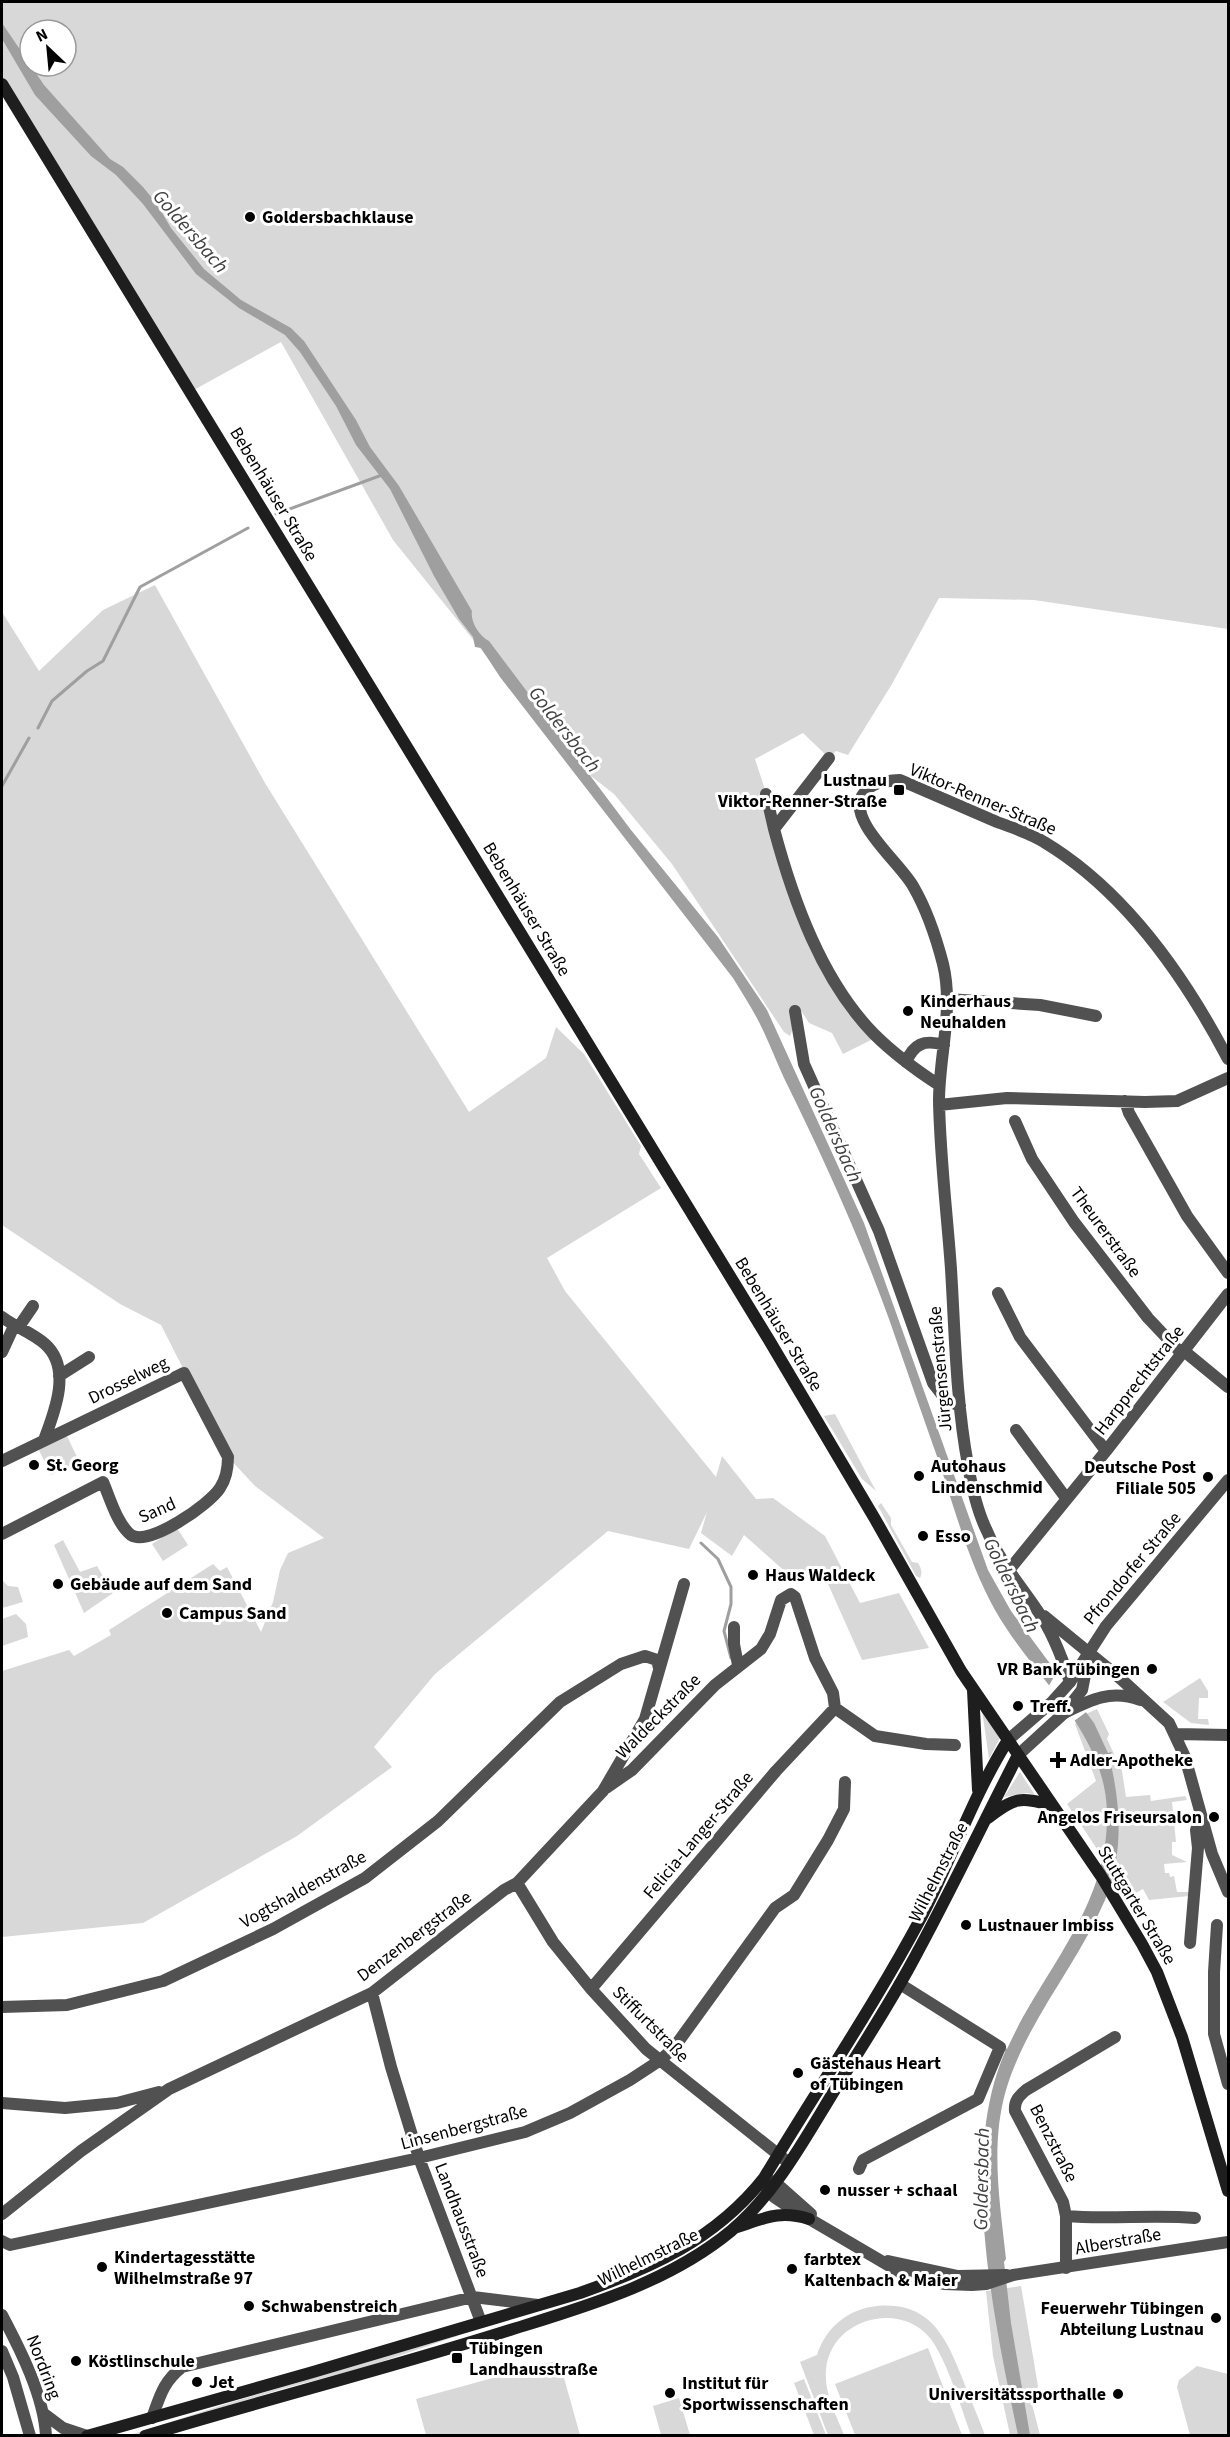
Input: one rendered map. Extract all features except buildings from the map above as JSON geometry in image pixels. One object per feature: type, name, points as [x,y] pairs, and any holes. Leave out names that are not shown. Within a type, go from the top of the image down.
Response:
[{"type":"main road","name":"Bebenhäuser Straße","points":[[2,84],[769,1340],[973,1689],[1018,1755]]},
{"type":"main road","points":[[973,1689],[978,1791]]},
{"type":"main road","name":"Wilhelmstraße","points":[[87,2436],[510,2314],[624,2278],[677,2253],[709,2232],[738,2207],[762,2180],[910,1937],[940,1878],[978,1791],[1008,1740]]},
{"type":"main road","name":"Wilhelmstraße","points":[[145,2436],[285,2394],[452,2349],[629,2289],[683,2263],[733,2229],[773,2188],[900,1984],[1018,1755]]},
{"type":"main road","name":"Stuttgarter Straße","points":[[1018,1755],[1101,1876],[1157,1972],[1188,2055],[1228,2191]]},
{"type":"main road","points":[[984,1821],[1012,1801],[1029,1800],[1052,1804]]},
{"type":"main road","points":[[733,2229],[766,2217],[783,2214],[809,2219]]},
{"type":"main road","points":[[510,2314],[514,2329]]},
{"type":"main road","points":[[452,2349],[471,2334],[481,2322]]},
{"type":"street","points":[[774,829],[829,758]]},
{"type":"street","name":"Viktor-Renner-Straße","points":[[947,999],[946,976],[938,946],[920,900],[895,860],[862,822],[859,802],[872,785],[900,780],[1042,840],[1082,867],[1115,898],[1143,931],[1201,1009],[1228,1059]]},
{"type":"street","points":[[766,794],[774,829],[797,897],[824,964],[837,986],[873,1033],[906,1062],[939,1085]]},
{"type":"street","points":[[947,999],[1040,1005],[1096,1016]]},
{"type":"street","name":"Jürgensenstraße","points":[[947,999],[939,1104],[960,1406],[968,1465],[976,1503],[987,1533],[1009,1570],[1039,1611],[1060,1653],[1070,1682]]},
{"type":"street","points":[[795,1011],[804,1064],[879,1231],[933,1383],[947,1401],[960,1406]]},
{"type":"street","points":[[906,1062],[911,1049],[922,1042],[944,1045]]},
{"type":"street","points":[[939,1104],[1007,1098],[1177,1101],[1228,1078]]},
{"type":"street","points":[[1127,1101],[1129,1113],[1187,1216],[1228,1273]]},
{"type":"street","name":"Theurerstraße","points":[[1015,1121],[1032,1159],[1074,1222],[1148,1318],[1183,1353],[1228,1387]]},
{"type":"street","points":[[998,1293],[1020,1337],[1106,1451]]},
{"type":"street","name":"Harpprechtstraße","points":[[1009,1570],[1106,1451],[1228,1294]]},
{"type":"street","points":[[2,1352],[16,1327],[33,1306]]},
{"type":"street","points":[[2,1317],[44,1343],[58,1361],[56,1408],[44,1440]]},
{"type":"street","points":[[59,1376],[89,1357]]},
{"type":"street","name":"Drosselweg","points":[[2,1461],[184,1373],[228,1457]]},
{"type":"street","points":[[1016,1430],[1066,1498]]},
{"type":"street","name":"Sand","points":[[2,1534],[9,1528],[103,1482],[124,1527],[139,1538],[151,1535],[187,1517],[210,1502],[221,1487],[228,1469],[228,1457]]},
{"type":"street","name":"Pfrondorfer Straße","points":[[1008,1740],[1052,1702],[1070,1682],[1106,1626],[1228,1480]]},
{"type":"street","name":"Denzenbergstraße","points":[[2,2214],[81,2151],[169,2089],[372,1993],[504,1890],[517,1883],[603,1791],[645,1719],[684,1584]]},
{"type":"street","name":"Waldeckstraße","points":[[603,1791],[632,1770],[701,1699],[738,1665],[761,1649],[770,1634],[781,1600],[791,1594],[795,1597],[815,1658],[833,1693],[835,1708]]},
{"type":"street","name":"Jürgensenstraße","points":[[1039,1611],[1147,1702],[1169,1723],[1176,1734]]},
{"type":"street","points":[[734,1627],[738,1665]]},
{"type":"street","points":[[1060,1653],[1069,1655],[1089,1652]]},
{"type":"street","name":"Pfrondorfer Straße","points":[[1018,1755],[1085,1695],[1089,1652]]},
{"type":"street","name":"Vogtshaldenstraße","points":[[2,2007],[67,2005],[163,1981],[273,1929],[365,1878],[402,1850],[438,1821],[560,1702],[621,1664],[645,1656],[657,1660],[659,1668]]},
{"type":"street","points":[[1085,1695],[1127,1695],[1147,1702]]},
{"type":"street","points":[[835,1708],[875,1736],[926,1744],[955,1744]]},
{"type":"street","name":"Felicia-Langer-Straße","points":[[591,1989],[769,1779],[835,1708]]},
{"type":"street","points":[[1228,1735],[1176,1734],[1190,1772],[1212,1854],[1228,1892]]},
{"type":"street","name":"Linsenbergstraße","points":[[2,2241],[10,2245],[419,2158],[534,2128],[570,2113],[659,2061],[673,2049],[775,1908],[794,1895],[844,1809],[845,1782]]},
{"type":"street","points":[[1190,1943],[1198,1848],[1196,1830],[1202,1817]]},
{"type":"street","name":"Stiffurtstraße","points":[[517,1883],[553,1942],[591,1989],[659,2061],[789,2163]]},
{"type":"street","points":[[1217,1925],[1214,2034],[1228,2084]]},
{"type":"street","points":[[859,2169],[863,2160],[978,2099],[1000,2047],[900,1984]]},
{"type":"street","name":"Landhausstraße","points":[[372,1993],[391,2067],[419,2158],[481,2322]]},
{"type":"street","name":"Benzstraße","points":[[1066,2268],[1066,2216],[1057,2187],[1015,2111],[1015,2104],[1018,2096],[1026,2090],[1115,2037]]},
{"type":"street","points":[[2,2103],[65,2108],[117,2103],[169,2089]]},
{"type":"street","points":[[117,2103],[127,2118]]},
{"type":"street","name":"Alberstraße","points":[[762,2180],[824,2227]]},
{"type":"street","name":"Alberstraße","points":[[773,2188],[809,2219],[872,2257],[958,2276],[990,2279],[1228,2242]]},
{"type":"street","points":[[1066,2216],[1098,2219],[1162,2215],[1195,2218]]},
{"type":"street","name":"Wilhelmstraße","points":[[152,2418],[164,2386],[170,2377],[182,2367],[473,2296],[540,2305]]},
{"type":"street","name":"Nordring","points":[[2,2315],[16,2341],[43,2413],[46,2436]]},
{"type":"street","name":"Nordring","points":[[2,2351],[13,2377],[30,2436]]},
{"type":"street","points":[[43,2413],[63,2428],[87,2436]]},
{"type":"shaded area","points":[[2,2],[1228,2],[1228,629],[1034,600],[939,598],[892,684],[848,755],[836,751],[829,758],[803,733],[755,759],[819,955],[877,1037],[843,1054],[832,1033],[809,1023],[800,1009],[790,1036],[784,1032],[672,864],[614,794],[569,759],[393,540],[281,342],[190,392],[2,80]]},
{"type":"shaded area","points":[[2,23],[18,47],[18,66],[2,39]]},
{"type":"shaded area","points":[[25,78],[39,78],[110,159],[123,167],[143,187],[157,204],[171,228],[204,269],[241,300],[291,328],[304,341],[356,420],[370,447],[399,486],[472,611],[472,619],[479,632],[489,641],[631,830],[718,937],[767,1010],[864,1223],[988,1570],[1011,1611],[1094,1723],[1108,1753],[1112,1752],[1109,1756],[1116,1792],[1119,1829],[1111,1883],[1094,1924],[1026,2040],[1015,2064],[1006,2090],[998,2132],[999,2195],[1006,2259],[1004,2262],[1011,2323],[1030,2435],[1018,2435],[991,2293],[982,2191],[984,2141],[991,2095],[1005,2052],[1003,2048],[1007,2049],[1022,2019],[1072,1935],[1098,1877],[1105,1846],[1107,1812],[1103,1783],[1094,1756],[1065,1706],[1011,1635],[986,1593],[964,1539],[889,1319],[853,1227],[754,1012],[733,978],[500,677],[481,648],[475,647],[473,637],[459,619],[434,576],[390,489],[356,445],[336,406],[300,352],[285,335],[239,308],[196,274],[143,204],[116,175],[91,156],[35,95]]},
{"type":"shaded area","points":[[155,585],[265,783],[469,1112],[546,1058],[556,1027],[584,1054],[641,1146],[639,1154],[661,1188],[547,1258],[565,1291],[716,1477],[722,1456],[756,1499],[773,1498],[825,1536],[860,1603],[899,1593],[929,1648],[862,1660],[824,1575],[797,1582],[744,1535],[732,1556],[701,1533],[707,1512],[689,1549],[608,1531],[435,1674],[374,1747],[392,1767],[297,1836],[143,1923],[2,1937],[2,1671],[69,1650],[74,1656],[111,1635],[109,1630],[213,1564],[220,1571],[227,1567],[261,1632],[273,1602],[280,1570],[288,1553],[324,1538],[255,1486],[228,1457],[161,1325],[120,1304],[2,1225],[2,612],[39,671],[103,610]]},
{"type":"shaded area","points":[[835,1414],[876,1491],[862,1479],[824,1416]]},
{"type":"shaded area","points":[[64,1430],[79,1461],[51,1475],[36,1444]]},
{"type":"shaded area","points":[[881,1503],[891,1518],[891,1525],[912,1562],[918,1563],[920,1578],[916,1576],[878,1506]]},
{"type":"shaded area","points":[[177,1528],[188,1545],[163,1561],[152,1544]]},
{"type":"shaded area","points":[[63,1540],[80,1572],[97,1566],[113,1593],[84,1613],[54,1545]]},
{"type":"shaded area","points":[[2,1580],[8,1586],[18,1587],[23,1602],[2,1608]]},
{"type":"shaded area","points":[[16,1614],[26,1624],[28,1637],[2,1646],[2,1619]]},
{"type":"shaded area","points":[[1200,1678],[1208,1691],[1208,1698],[1199,1698],[1198,1719],[1208,1719],[1209,1725],[1191,1723],[1163,1702]]},
{"type":"shaded area","points":[[1097,1709],[1109,1734],[1107,1739],[1122,1771],[1126,1797],[1150,1795],[1151,1801],[1185,1796],[1187,1800],[1172,1802],[1176,1842],[1172,1842],[1172,1855],[1187,1862],[1164,1864],[1165,1873],[1169,1873],[1170,1877],[1174,1876],[1177,1892],[1189,1892],[1189,1896],[1149,1900],[1143,1889],[1129,1897],[1067,1804],[1096,1781],[1075,1724]]},
{"type":"shaded area","points":[[982,1710],[1000,1738],[989,1759]]},
{"type":"shaded area","points":[[1020,1772],[1035,1795],[1027,1793],[1004,1797]]},
{"type":"shaded area","points":[[1021,2286],[1038,2386],[1032,2404],[1040,2435],[1010,2435],[993,2356],[986,2291]]},
{"type":"shaded area","points":[[877,2306],[910,2309],[933,2325],[942,2336],[957,2364],[985,2435],[971,2435],[948,2371],[930,2338],[917,2326],[901,2320],[885,2318],[852,2327],[830,2352],[826,2370],[827,2387],[844,2435],[828,2435],[800,2362],[817,2355],[832,2328],[848,2315]]},
{"type":"shaded area","points":[[463,2334],[366,2367],[282,2389],[127,2436],[232,2402]]},
{"type":"shaded area","points":[[928,2348],[962,2435],[855,2435],[835,2384]]},
{"type":"shaded area","points":[[559,2360],[580,2435],[426,2435],[416,2399]]},
{"type":"shaded area","points":[[1197,2366],[1228,2374],[1228,2435],[1190,2435],[1177,2387],[1179,2380]]},
{"type":"shaded area","points":[[804,2379],[826,2435],[814,2435],[794,2383]]},
{"type":"shaded area","points":[[679,2398],[690,2435],[661,2435],[653,2406]]},
{"type":"pier","points":[[1056,1668],[1089,1710],[1074,1721],[1047,1689],[1055,1675]]},
{"type":"waterway","points":[[276,514],[382,475]]},
{"type":"waterway","points":[[38,728],[52,701],[87,671],[103,661],[140,587],[248,528]]},
{"type":"waterway","points":[[2,786],[29,738]]},
{"type":"waterway","points":[[701,1543],[718,1559],[731,1587],[731,1604],[724,1631],[731,1658]]},
{"type":"place","name":"Goldersbachklause","points":[[250,217]]},
{"type":"place","name":"Lustnau Viktor-Renner-Straße","points":[[899,790]]},
{"type":"place","name":"Kinderhaus Neuhalden","points":[[908,1011]]},
{"type":"place","name":"St. Georg","points":[[34,1465]]},
{"type":"place","name":"Autohaus Lindenschmid","points":[[919,1476]]},
{"type":"place","name":"Deutsche Post Filiale 505","points":[[1208,1477]]},
{"type":"place","name":"Esso","points":[[923,1536]]},
{"type":"place","name":"Haus Waldeck","points":[[753,1575]]},
{"type":"place","name":"Gebäude auf dem Sand","points":[[58,1584]]},
{"type":"place","name":"Campus Sand","points":[[167,1613]]},
{"type":"place","name":"VR Bank Tübingen","points":[[1152,1669]]},
{"type":"place","name":"Treff.","points":[[1018,1706]]},
{"type":"place","name":"Adler-Apotheke","points":[[1058,1760]]},
{"type":"place","name":"Angelos Friseursalon","points":[[1214,1817]]},
{"type":"place","name":"Lustnauer Imbiss","points":[[966,1925]]},
{"type":"place","name":"Gästehaus Heart of Tübingen","points":[[798,2073]]},
{"type":"place","name":"nusser + schaal","points":[[825,2190]]},
{"type":"place","name":"Kindertagesstätte Wilhelmstraße 97","points":[[102,2267]]},
{"type":"place","name":"farbtex Kaltenbach & Maier","points":[[792,2269]]},
{"type":"place","name":"Schwabenstreich","points":[[249,2306]]},
{"type":"place","name":"Feuerwehr Tübingen Abteilung Lustnau","points":[[1216,2318]]},
{"type":"place","name":"Tübingen Landhausstraße","points":[[457,2358]]},
{"type":"place","name":"Köstlinschule","points":[[76,2361]]},
{"type":"place","name":"Jet","points":[[197,2382]]},
{"type":"place","name":"Institut für Sportwissenschaften","points":[[670,2393]]},
{"type":"place","name":"Universitätssporthalle","points":[[1118,2394]]},
{"type":"water label","name":"Goldersbach","points":[[191,231]]},
{"type":"water label","name":"Goldersbach","points":[[565,729]]},
{"type":"water label","name":"Goldersbach","points":[[836,1134]]},
{"type":"water label","name":"Goldersbach","points":[[1012,1585]]},
{"type":"water label","name":"Goldersbach","points":[[981,2179]]}]
